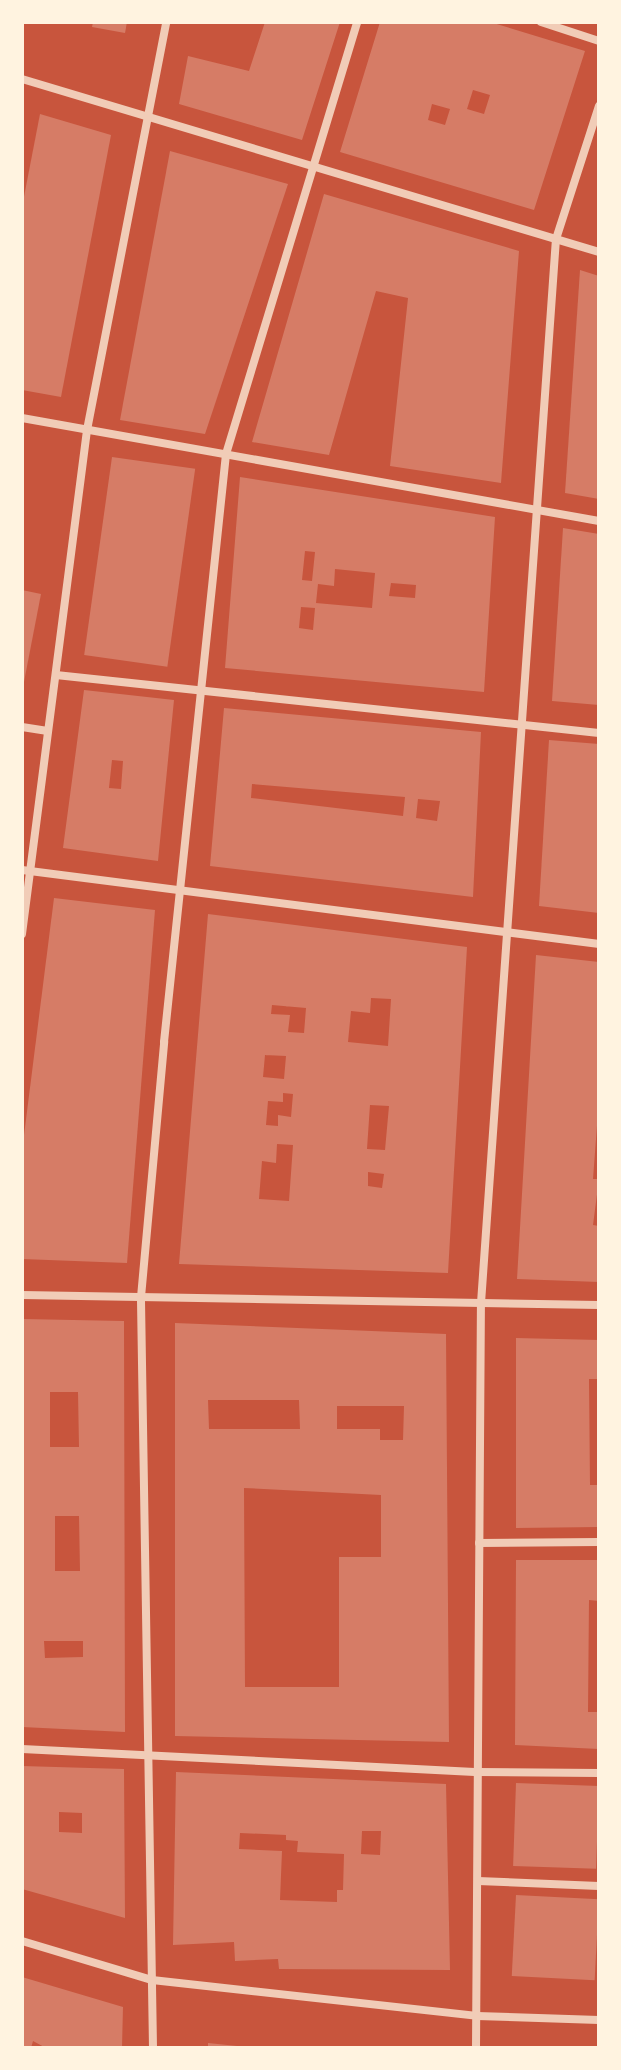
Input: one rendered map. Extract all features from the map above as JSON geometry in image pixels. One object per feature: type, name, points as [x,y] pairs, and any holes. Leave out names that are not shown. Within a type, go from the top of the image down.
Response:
[{"type":"street","points":[[22,934],[26,871],[56,675],[87,430],[166,22]]},
{"type":"street","points":[[153,2048],[141,1297],[202,691],[226,454],[357,22]]},
{"type":"street","points":[[541,22],[599,41]]},
{"type":"street","points":[[22,79],[599,252]]},
{"type":"street","points":[[476,2048],[481,1303],[556,239],[599,106]]},
{"type":"street","points":[[22,418],[599,521]]},
{"type":"street","points":[[56,675],[599,733]]},
{"type":"street","points":[[22,727],[48,731]]},
{"type":"street","points":[[26,871],[599,944]]},
{"type":"street","points":[[22,1295],[599,1305]]},
{"type":"street","points":[[479,1543],[599,1542]]},
{"type":"street","points":[[22,1749],[149,1758],[479,1772],[599,1773]]},
{"type":"street","points":[[478,1881],[599,1886]]},
{"type":"street","points":[[22,1941],[152,1980],[477,2016],[599,2020]]},
{"type":"building","points":[[93,22],[127,22],[125,33],[92,27]]},
{"type":"building","points":[[265,22],[340,22],[302,140],[179,104],[188,56],[249,71]]},
{"type":"building","points":[[380,22],[490,22],[585,51],[534,210],[340,152]],"holes":[[[473,90],[490,95],[484,114],[467,109]],[[432,104],[450,109],[445,125],[428,120]]]},
{"type":"building","points":[[40,114],[111,135],[61,397],[22,390],[22,207]]},
{"type":"building","points":[[170,151],[288,184],[205,434],[120,420]]},
{"type":"building","points":[[324,194],[519,251],[501,483],[390,466],[408,298],[376,291],[329,455],[252,442]]},
{"type":"building","points":[[580,270],[599,276],[599,499],[565,493]]},
{"type":"building","points":[[112,457],[195,469],[167,667],[84,655]]},
{"type":"building","points":[[240,477],[495,517],[484,692],[225,668]],"holes":[[[305,551],[315,552],[312,581],[302,580]],[[335,569],[375,573],[372,608],[316,603],[318,584],[334,586]],[[391,583],[416,585],[415,598],[389,596]],[[301,607],[315,608],[313,630],[299,628]]]},
{"type":"building","points":[[563,528],[599,534],[599,705],[552,701]]},
{"type":"building","points":[[22,590],[41,594],[23,687],[22,687]]},
{"type":"building","points":[[84,690],[174,700],[158,861],[63,848]],"holes":[[[112,760],[123,761],[121,789],[109,788]]]},
{"type":"building","points":[[224,708],[481,732],[473,897],[210,866]],"holes":[[[252,784],[405,797],[403,816],[251,798]],[[418,799],[440,801],[437,821],[416,818]]]},
{"type":"building","points":[[549,740],[599,744],[599,913],[539,906]]},
{"type":"building","points":[[54,898],[155,910],[127,1263],[22,1259],[22,1151]]},
{"type":"building","points":[[208,914],[467,947],[448,1273],[179,1264]],"holes":[[[371,998],[391,999],[388,1046],[348,1042],[351,1011],[370,1013]],[[272,1005],[306,1008],[304,1033],[288,1032],[290,1015],[271,1014]],[[265,1055],[286,1056],[284,1079],[263,1077]],[[283,1093],[293,1094],[291,1117],[278,1115],[278,1126],[266,1125],[268,1101],[283,1102]],[[370,1105],[389,1106],[385,1150],[367,1149]],[[277,1144],[293,1145],[289,1201],[259,1199],[262,1161],[276,1163]],[[368,1172],[384,1174],[382,1188],[368,1186]]]},
{"type":"building","points":[[536,955],[599,962],[599,1099],[593,1179],[599,1179],[593,1225],[599,1226],[599,1282],[517,1279]]},
{"type":"building","points":[[22,1319],[124,1321],[125,1732],[22,1727]],"holes":[[[50,1392],[78,1392],[79,1447],[50,1447]],[[55,1516],[79,1516],[80,1571],[55,1571]],[[44,1641],[83,1641],[83,1657],[45,1658]]]},
{"type":"building","points":[[175,1323],[446,1334],[449,1742],[175,1736]],"holes":[[[208,1400],[299,1400],[300,1429],[209,1429]],[[337,1406],[404,1406],[403,1440],[380,1440],[380,1429],[337,1429]],[[244,1488],[381,1495],[381,1557],[339,1557],[339,1687],[245,1687]]]},
{"type":"building","points":[[516,1338],[599,1340],[599,1379],[589,1379],[590,1485],[599,1485],[599,1527],[516,1528]]},
{"type":"building","points":[[516,1560],[599,1560],[599,1601],[589,1600],[588,1712],[599,1712],[599,1749],[515,1745]]},
{"type":"building","points":[[22,1766],[124,1769],[125,1918],[22,1889]],"holes":[[[59,1812],[82,1813],[82,1833],[59,1832]]]},
{"type":"building","points":[[176,1772],[446,1784],[450,1970],[279,1969],[278,1959],[235,1961],[234,1942],[173,1945]],"holes":[[[362,1831],[381,1831],[380,1855],[361,1854]],[[240,1833],[286,1835],[286,1840],[298,1841],[297,1852],[344,1854],[343,1890],[337,1890],[337,1902],[280,1900],[282,1851],[239,1849]]]},
{"type":"building","points":[[516,1783],[599,1786],[596,1869],[513,1866]]},
{"type":"building","points":[[516,1895],[599,1899],[595,1980],[512,1976]]},
{"type":"building","points":[[22,1977],[123,2007],[122,2048],[46,2048],[33,2041],[31,2048],[22,2048]]},
{"type":"building","points":[[208,2043],[237,2046],[237,2048],[208,2048]]}]
